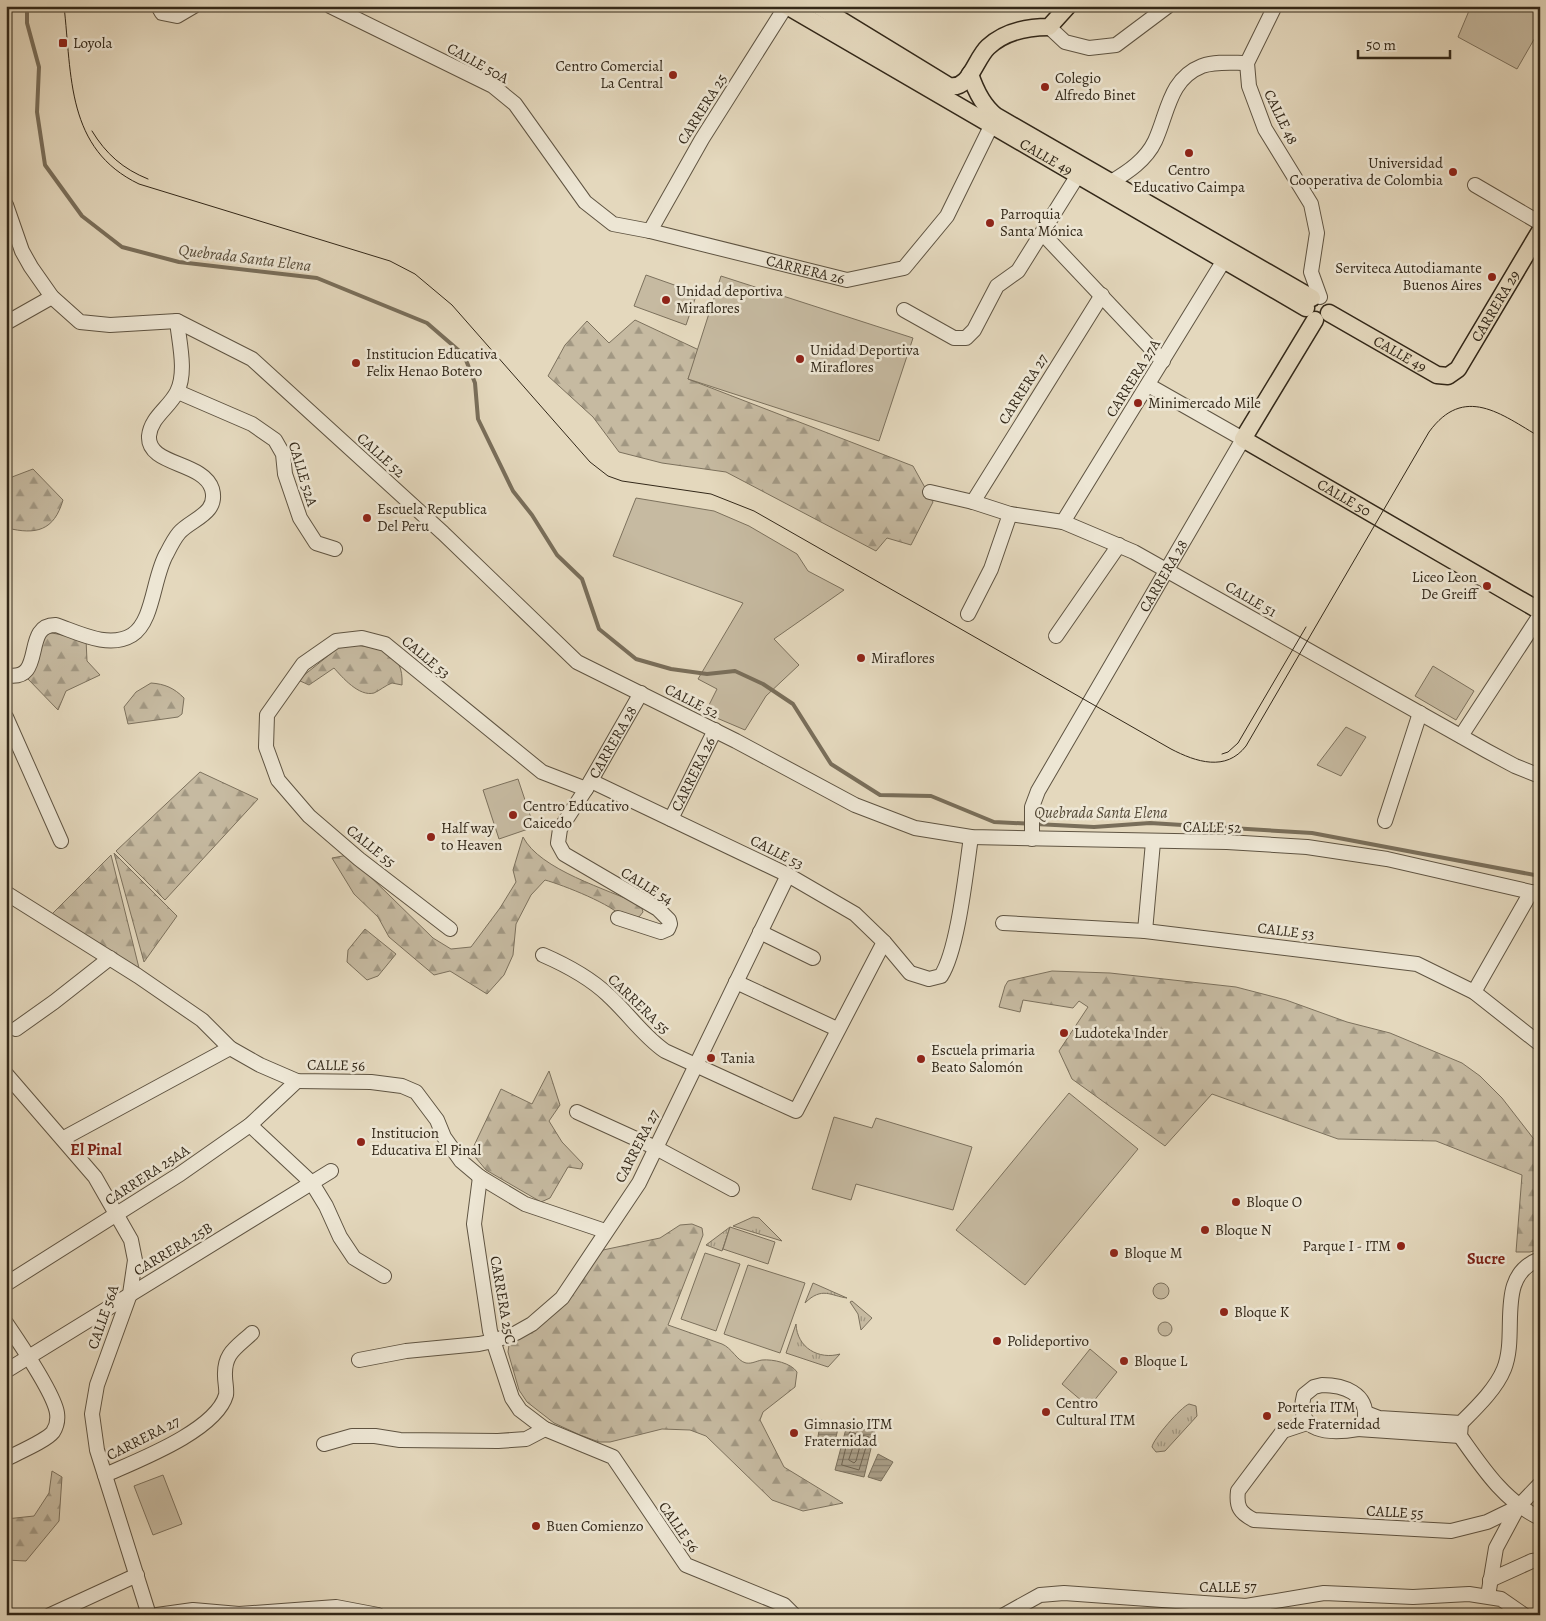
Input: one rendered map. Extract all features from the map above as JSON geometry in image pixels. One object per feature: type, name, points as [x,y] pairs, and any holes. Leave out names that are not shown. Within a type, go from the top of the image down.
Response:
[{"type":"main road","points":[[787,6],[822,8],[949,86],[955,87],[966,81],[980,56],[989,47],[1008,34],[1030,27],[1049,27],[1068,6]]},
{"type":"main road","name":"CALLE 49","points":[[787,6],[994,121],[1437,375],[1448,376]]},
{"type":"main road","name":"CALLE 49","points":[[970,74],[974,86],[994,121]]},
{"type":"main road","name":"CALLE 49","points":[[1080,171],[1111,182],[1227,256]]},
{"type":"main road","name":"CARRERA 29","points":[[1448,376],[1458,369],[1540,231]]},
{"type":"main road","name":"CARRERA 28","points":[[1243,439],[1316,307]]},
{"type":"main road","name":"CALLE 50","points":[[1243,439],[1540,611]]},
{"type":"street","points":[[158,6],[162,13],[177,16],[194,6]]},
{"type":"street","name":"CALLE 50A","points":[[330,6],[493,86],[516,104],[585,202],[613,224],[650,231]]},
{"type":"street","name":"CARRERA 25","points":[[650,231],[702,139],[787,6]]},
{"type":"street","points":[[1049,27],[1065,42],[1089,48],[1116,45],[1168,6]]},
{"type":"street","points":[[1111,182],[1138,164],[1148,153],[1155,141],[1169,100],[1189,73],[1203,66],[1218,63],[1247,63],[1275,6]]},
{"type":"street","name":"CALLE 48","points":[[1247,63],[1249,86],[1266,129],[1312,204],[1316,233],[1311,272],[1316,307]]},
{"type":"street","name":"CARRERA 26","points":[[650,231],[847,280],[904,268],[947,216],[994,121]]},
{"type":"street","points":[[904,310],[954,338],[966,338],[974,330],[998,286],[1018,271],[1043,234],[1080,171]]},
{"type":"street","points":[[1475,185],[1540,223]]},
{"type":"street","points":[[6,205],[22,250],[52,298],[80,322],[110,325],[178,321],[181,360],[178,392],[153,424],[149,438],[157,454],[206,478],[212,489],[213,501],[209,510],[179,533],[165,556],[159,568],[145,622],[132,635],[112,641],[56,625],[47,625],[40,630],[30,666],[17,676],[6,675]]},
{"type":"street","points":[[1043,234],[1163,361]]},
{"type":"street","points":[[6,249],[22,250]]},
{"type":"street","name":"CARRERA 27A","points":[[1063,522],[1227,256]]},
{"type":"street","name":"CARRERA 27","points":[[973,502],[1102,295]]},
{"type":"street","points":[[6,323],[52,298]]},
{"type":"street","name":"CALLE 52","points":[[178,321],[252,359],[443,533],[577,662],[715,730],[855,806],[915,828],[971,837],[1032,836],[1153,842],[1227,842],[1307,847],[1387,859],[1535,893]]},
{"type":"street","name":"CALLE 50","points":[[1148,385],[1243,439]]},
{"type":"street","name":"CALLE 52A","points":[[178,392],[252,424],[275,440],[282,454],[285,474],[300,518],[316,543],[335,549]]},
{"type":"street","name":"CARRERA 28","points":[[1032,836],[1032,807],[1038,791],[1087,710],[1243,439]]},
{"type":"street","name":"CALLE 51","points":[[930,492],[973,502],[1010,514],[1063,522],[1119,545],[1514,766],[1540,776]]},
{"type":"street","points":[[968,614],[991,569],[1010,514]]},
{"type":"street","points":[[1056,636],[1119,545]]},
{"type":"street","points":[[1461,736],[1540,615]]},
{"type":"street","name":"CALLE 53","points":[[336,642],[362,638],[385,644],[542,772],[588,785],[671,819],[788,875],[855,914],[884,942],[910,973],[929,979],[941,976],[945,970],[956,930],[971,837]]},
{"type":"street","name":"CALLE 55","points":[[336,642],[302,664],[267,715],[266,747],[278,780],[309,816],[359,859],[450,929]]},
{"type":"street","name":"CARRERA 28","points":[[558,843],[560,829],[588,785],[641,693]]},
{"type":"street","points":[[1385,821],[1420,713]]},
{"type":"street","points":[[6,717],[61,842]]},
{"type":"street","name":"CARRERA 26","points":[[671,819],[715,730]]},
{"type":"street","points":[[1145,931],[1153,842]]},
{"type":"street","name":"CALLE 54","points":[[558,843],[564,854],[658,909],[669,920],[670,924],[668,929],[660,932],[618,918]]},
{"type":"street","name":"CARRERA 27","points":[[359,1360],[406,1351],[493,1341],[516,1333],[532,1324],[562,1298],[585,1266],[605,1231],[639,1183],[788,875]]},
{"type":"street","points":[[1474,992],[1535,893]]},
{"type":"street","name":"CALLE 56","points":[[6,894],[110,958],[202,1020],[230,1048],[260,1065],[297,1081],[371,1082],[402,1086],[416,1092],[437,1120],[444,1137],[461,1161],[480,1177],[526,1204],[605,1231]]},
{"type":"street","name":"CALLE 53","points":[[1003,924],[1145,931],[1417,964],[1474,992],[1540,1044]]},
{"type":"street","points":[[760,932],[813,958]]},
{"type":"street","points":[[736,982],[837,1029],[884,942]]},
{"type":"street","name":"CARRERA 55","points":[[543,955],[564,964],[591,980],[608,994],[650,1041],[665,1051],[796,1111],[837,1029]]},
{"type":"street","points":[[16,1028],[54,1002],[110,958]]},
{"type":"street","points":[[64,1138],[230,1048]]},
{"type":"street","name":"CALLE 56A","points":[[6,1074],[64,1138],[95,1177],[131,1240],[135,1260],[130,1294],[97,1385],[92,1414],[97,1450],[149,1615]]},
{"type":"street","name":"CARRERA 25AA","points":[[6,1284],[117,1214],[250,1125],[297,1081]]},
{"type":"street","points":[[576,1112],[656,1148],[732,1189]]},
{"type":"street","points":[[250,1125],[312,1184],[326,1206],[340,1237],[354,1258],[384,1276]]},
{"type":"street","name":"CARRERA 25B","points":[[6,1371],[332,1171]]},
{"type":"street","name":"CARRERA 25C","points":[[480,1177],[474,1224],[493,1341],[512,1398],[520,1410],[545,1429],[613,1457]]},
{"type":"street","points":[[1460,1429],[1500,1378],[1508,1356],[1513,1283],[1520,1271],[1540,1259]]},
{"type":"street","points":[[6,1323],[29,1357],[57,1412],[58,1423],[52,1433],[6,1459]]},
{"type":"street","name":"CARRERA 27","points":[[105,1475],[167,1448],[196,1429],[216,1411],[226,1395],[225,1364],[229,1354],[252,1333]]},
{"type":"street","points":[[1358,1429],[1364,1422],[1366,1413],[1362,1401],[1348,1388],[1322,1385],[1314,1387],[1304,1396],[1301,1410],[1307,1423],[1327,1429],[1358,1429],[1460,1429]]},
{"type":"street","points":[[1366,1413],[1379,1418],[1460,1429],[1498,1486],[1518,1507],[1540,1518]]},
{"type":"street","name":"CALLE 55","points":[[1307,1423],[1283,1430],[1238,1491],[1236,1503],[1242,1514],[1254,1520],[1451,1531],[1487,1522],[1518,1507]]},
{"type":"street","points":[[324,1444],[352,1436],[409,1440],[498,1441],[526,1439],[545,1429]]},
{"type":"street","name":"CALLE 56","points":[[613,1457],[686,1565],[784,1605],[794,1615]]},
{"type":"street","points":[[1524,1615],[1501,1599],[1488,1596],[1496,1548],[1518,1507],[1540,1484]]},
{"type":"street","points":[[1490,1580],[1532,1561],[1540,1560]]},
{"type":"street","points":[[50,1615],[137,1575]]},
{"type":"street","name":"CALLE 57","points":[[1004,1615],[1040,1595],[1064,1593],[1246,1606],[1324,1593],[1413,1597],[1469,1594],[1488,1596]]},
{"type":"street","points":[[157,1615],[193,1610],[249,1614],[336,1607],[378,1615]]},
{"type":"green space","points":[[1471,6],[1540,6],[1540,29],[1517,69],[1458,37]]},
{"type":"green space","name":"Unidad deportiva Miraflores","points":[[646,275],[697,293],[686,325],[634,306]]},
{"type":"green space","name":"Unidad Deportiva Miraflores","points":[[721,276],[913,338],[879,441],[688,379]]},
{"type":"green space","points":[[635,320],[699,350],[688,379],[913,466],[933,502],[911,545],[887,538],[876,551],[726,472],[662,463],[619,452],[593,417],[548,376],[565,345],[587,321],[609,343]]},
{"type":"green space","points":[[33,469],[63,500],[59,510],[55,518],[43,528],[27,531],[7,528],[6,493],[12,477]]},
{"type":"green space","points":[[636,498],[714,511],[749,526],[797,554],[808,571],[844,590],[774,639],[799,665],[766,696],[745,730],[705,713],[717,689],[698,679],[743,603],[613,556]]},
{"type":"green space","points":[[46,632],[86,639],[87,661],[100,675],[66,691],[58,710],[27,678]]},
{"type":"green space","points":[[354,645],[381,650],[395,658],[402,674],[402,685],[392,683],[374,693],[363,692],[351,685],[334,668],[309,685],[298,680],[339,647]]},
{"type":"green space","points":[[1433,666],[1474,691],[1456,720],[1415,696]]},
{"type":"green space","points":[[151,683],[169,687],[184,698],[182,714],[178,717],[128,724],[124,707],[136,692]]},
{"type":"green space","points":[[1346,727],[1366,737],[1341,776],[1317,765]]},
{"type":"green space","points":[[200,772],[258,799],[165,900],[116,851]]},
{"type":"green space","points":[[518,779],[534,827],[499,839],[483,790]]},
{"type":"green space","points":[[523,837],[532,849],[559,869],[641,905],[643,912],[639,917],[623,918],[610,907],[545,880],[531,895],[516,924],[513,955],[504,975],[487,994],[450,971],[434,975],[389,937],[378,917],[354,894],[332,858],[348,855],[433,938],[451,949],[471,947],[500,908],[516,882],[513,870]]},
{"type":"green space","points":[[114,853],[177,916],[144,962]]},
{"type":"green space","points":[[111,855],[139,968],[50,916]]},
{"type":"green space","points":[[365,929],[396,954],[378,976],[367,980],[347,962],[348,950]]},
{"type":"green space","points":[[1052,971],[1110,973],[1236,987],[1286,1000],[1347,1022],[1390,1033],[1462,1063],[1480,1076],[1502,1098],[1540,1147],[1540,1249],[1530,1252],[1516,1252],[1522,1175],[1436,1141],[1338,1139],[1212,1094],[1165,1146],[1072,1079],[1059,1051],[1088,1007],[1079,1001],[1073,1008],[1023,1000],[1020,1012],[999,1007],[1008,981]]},
{"type":"green space","points":[[549,1071],[560,1105],[549,1121],[562,1142],[583,1164],[581,1169],[568,1167],[550,1198],[541,1202],[486,1170],[471,1152],[501,1089],[532,1104]]},
{"type":"green space","points":[[1069,1093],[1138,1149],[1025,1285],[956,1230]]},
{"type":"green space","points":[[834,1117],[872,1128],[876,1118],[972,1147],[953,1210],[856,1184],[851,1200],[812,1189]]},
{"type":"green space","points":[[753,1217],[759,1218],[782,1241],[733,1226]]},
{"type":"green space","points":[[692,1224],[702,1228],[703,1235],[668,1325],[722,1344],[729,1348],[743,1362],[752,1363],[771,1360],[791,1366],[797,1372],[795,1387],[763,1412],[760,1420],[784,1467],[843,1503],[803,1511],[772,1500],[706,1436],[690,1430],[662,1429],[610,1442],[599,1442],[554,1423],[527,1402],[519,1390],[508,1352],[509,1345],[570,1294],[603,1250],[660,1238],[680,1225]]},
{"type":"green space","points":[[730,1227],[722,1251],[706,1245]]},
{"type":"green space","points":[[730,1227],[775,1242],[768,1264],[723,1249]]},
{"type":"green space","points":[[705,1253],[740,1264],[716,1331],[681,1319]]},
{"type":"green space","points":[[748,1265],[805,1283],[780,1353],[724,1334]]},
{"type":"green space","points":[[813,1283],[847,1298],[822,1293],[805,1303]]},
{"type":"green space","points":[[1158,1283],[1164,1283],[1169,1288],[1167,1297],[1158,1299],[1153,1294],[1153,1288]]},
{"type":"green space","points":[[852,1301],[872,1318],[861,1330],[858,1314],[850,1302]]},
{"type":"green space","points":[[1162,1322],[1168,1322],[1172,1329],[1168,1336],[1162,1336],[1158,1332],[1158,1326]]},
{"type":"green space","points":[[796,1324],[800,1340],[805,1346],[824,1355],[840,1354],[828,1367],[786,1353]]},
{"type":"green space","points":[[1090,1349],[1117,1372],[1089,1407],[1062,1384]]},
{"type":"green space","points":[[1189,1404],[1196,1406],[1197,1416],[1165,1451],[1156,1452],[1152,1447],[1157,1437],[1174,1417]]},
{"type":"green space","points":[[52,1471],[62,1477],[59,1521],[26,1561],[6,1560],[6,1519],[34,1516],[49,1493]]},
{"type":"green space","points":[[163,1475],[182,1524],[153,1535],[134,1486]]},
{"type":"water","points":[[821,1420],[839,1424],[834,1446],[817,1442]]},
{"type":"water","points":[[847,1425],[875,1432],[864,1477],[835,1470]]},
{"type":"water","points":[[878,1454],[893,1462],[881,1481],[868,1477]]},
{"type":"waterway","name":"Quebrada Santa Elena","points":[[27,6],[27,23],[39,67],[37,112],[45,165],[82,216],[122,247],[179,262],[317,278],[427,323],[464,355],[475,383],[478,419],[513,491],[532,515],[557,555],[582,579],[599,629],[636,659],[671,669],[707,674],[735,671],[763,684],[793,704],[831,764],[880,795],[931,796],[994,822],[1094,827],[1150,823],[1312,833],[1540,876]]},
{"type":"tram line","points":[[64,6],[72,84],[77,108],[85,131],[98,151],[115,169],[139,184],[390,261],[415,274],[452,305],[590,462],[608,476],[622,481],[711,494],[754,511],[1171,749],[1200,761],[1220,762],[1238,754],[1246,746],[1429,432],[1442,417],[1456,409],[1469,406],[1483,408],[1511,420],[1540,437]]},
{"type":"tram line","points":[[92,131],[109,154],[131,171],[148,179]]},
{"type":"tram line","points":[[1222,754],[1228,752],[1238,743],[1306,627]]},
{"type":"place","name":"Loyola","points":[[63,43]]},
{"type":"place","name":"Centro Comercial La Central","points":[[673,75]]},
{"type":"place","name":"Colegio Alfredo Binet","points":[[1045,87]]},
{"type":"place","name":"Centro Educativo Caimpa","points":[[1189,153]]},
{"type":"place","name":"Universidad Cooperativa de Colombia","points":[[1453,172]]},
{"type":"place","name":"Parroquia Santa Mónica","points":[[990,223]]},
{"type":"place","name":"Serviteca Autodiamante Buenos Aires","points":[[1492,277]]},
{"type":"place","name":"Unidad deportiva Miraflores","points":[[666,300]]},
{"type":"place","name":"Unidad Deportiva Miraflores","points":[[800,359]]},
{"type":"place","name":"Institucion Educativa Felix Henao Botero","points":[[356,363]]},
{"type":"place","name":"Minimercado Mile","points":[[1138,403]]},
{"type":"place","name":"Escuela Republica Del Peru","points":[[367,518]]},
{"type":"place","name":"Liceo Leon De Greiff","points":[[1487,586]]},
{"type":"place","name":"Miraflores","points":[[861,658]]},
{"type":"place","name":"Centro Educativo Caicedo","points":[[513,815]]},
{"type":"place","name":"Half way to Heaven","points":[[431,837]]},
{"type":"place","name":"Ludoteka Inder","points":[[1064,1033]]},
{"type":"place","name":"Tania","points":[[711,1058]]},
{"type":"place","name":"Escuela primaria Beato Salomón","points":[[921,1059]]},
{"type":"place","name":"Institucion Educativa El Pinal","points":[[361,1142]]},
{"type":"place","name":"Bloque O","points":[[1236,1202]]},
{"type":"place","name":"Bloque N","points":[[1205,1230]]},
{"type":"place","name":"Parque I - ITM","points":[[1401,1246]]},
{"type":"place","name":"Bloque M","points":[[1114,1253]]},
{"type":"place","name":"Bloque K","points":[[1224,1312]]},
{"type":"place","name":"Polideportivo","points":[[997,1341]]},
{"type":"place","name":"Bloque L","points":[[1124,1361]]},
{"type":"place","name":"Centro Cultural ITM","points":[[1046,1412]]},
{"type":"place","name":"Porteria ITM sede Fraternidad","points":[[1267,1416]]},
{"type":"place","name":"Gimnasio ITM Fraternidad","points":[[794,1433]]},
{"type":"place","name":"Buen Comienzo","points":[[536,1526]]},
{"type":"district","name":"El Pinal","points":[[96,1149]]},
{"type":"district","name":"Sucre","points":[[1486,1258]]}]
